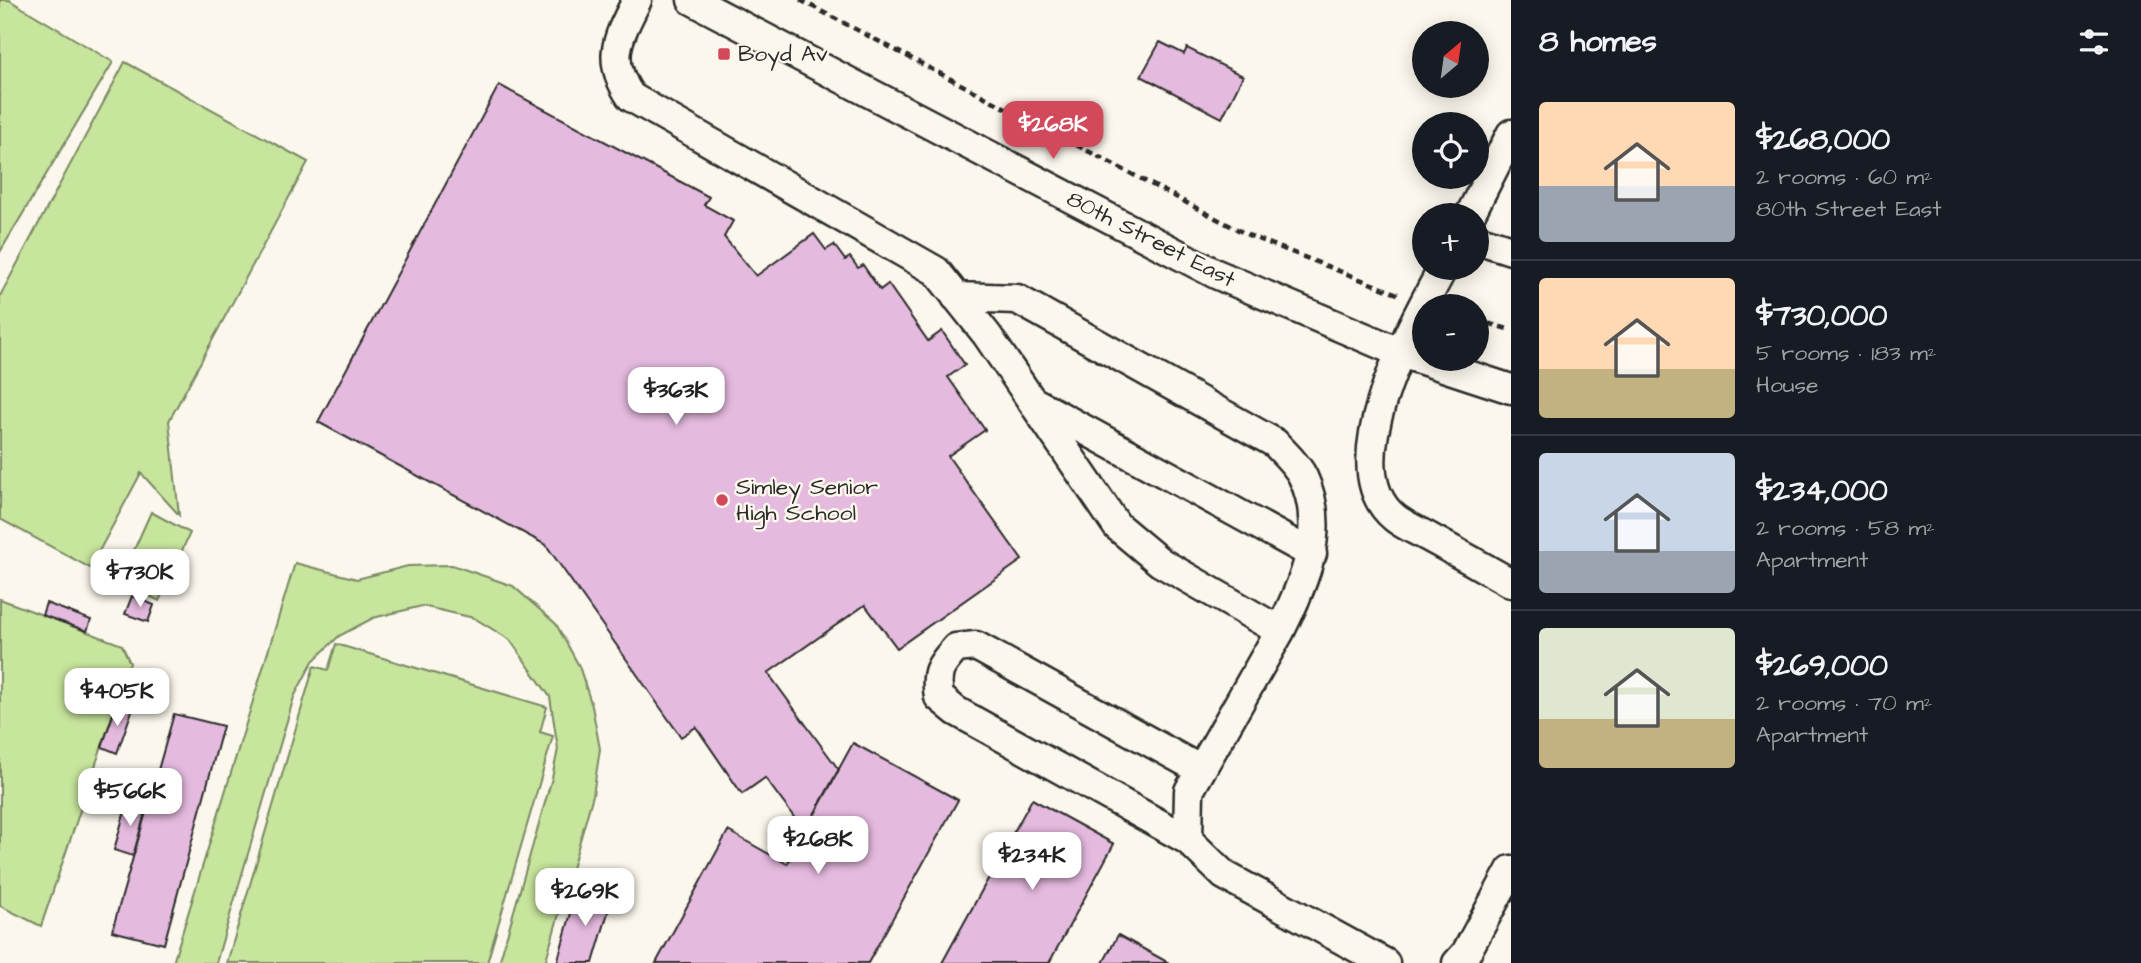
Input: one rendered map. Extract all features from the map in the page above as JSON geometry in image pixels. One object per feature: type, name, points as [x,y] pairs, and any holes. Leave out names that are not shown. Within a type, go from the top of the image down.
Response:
[{"type":"street","points":[[637,0],[622,29],[615,62],[620,80],[631,97],[936,271],[987,335],[1117,526],[1160,562],[1280,631]]},
{"type":"street","name":"80th Street East","points":[[692,0],[1216,274],[1401,353],[1511,389]]},
{"type":"street","points":[[1476,203],[1511,134]]},
{"type":"street","points":[[1489,243],[1511,250]]},
{"type":"street","points":[[957,297],[1017,299],[1275,443],[1302,475],[1314,508],[1312,554],[1299,593],[1280,631],[1189,791],[1188,840]]},
{"type":"street","points":[[1412,328],[1376,418],[1370,446],[1371,474],[1379,497],[1393,517],[1511,583]]},
{"type":"street","points":[[1031,400],[1312,554]]},
{"type":"street","points":[[1201,770],[976,646],[956,648],[941,664],[936,678],[939,697],[956,711],[1188,840],[1224,875],[1385,963]]},
{"type":"street","points":[[1457,963],[1466,953],[1511,870]]},
{"type":"path","points":[[800,0],[1248,235],[1412,300]]},
{"type":"path","points":[[1489,324],[1511,330]]},
{"type":"green space","points":[[0,0],[9,0],[113,62],[0,252]]},
{"type":"green space","points":[[125,62],[308,162],[169,421],[179,515],[141,473],[90,568],[0,519],[0,296]]},
{"type":"green space","points":[[151,512],[190,533],[159,601],[120,581]]},
{"type":"green space","points":[[295,563],[357,579],[408,566],[452,565],[513,586],[556,624],[579,666],[592,706],[600,749],[593,795],[545,963],[499,963],[558,749],[550,697],[510,640],[474,618],[422,606],[373,618],[339,636],[313,661],[294,697],[216,963],[173,963]]},
{"type":"green space","points":[[0,599],[122,645],[130,663],[41,926],[0,906]]},
{"type":"green space","points":[[336,644],[547,707],[540,732],[553,736],[487,963],[227,963],[314,666],[328,670]]},
{"type":"building","points":[[1160,42],[1184,54],[1187,48],[1243,76],[1222,118],[1141,76]]},
{"type":"building","name":"Simley Senior High School","points":[[499,85],[709,197],[704,205],[733,221],[724,237],[756,276],[814,234],[826,250],[834,245],[845,260],[850,257],[858,268],[863,265],[880,290],[888,284],[928,341],[942,331],[965,365],[948,377],[985,430],[948,456],[1022,560],[897,648],[865,605],[768,673],[839,770],[805,832],[765,778],[742,794],[696,727],[681,737],[546,545],[318,422]]},
{"type":"building","points":[[132,596],[154,605],[148,622],[125,614]]},
{"type":"building","points":[[46,603],[91,620],[87,631],[42,615]]},
{"type":"building","points":[[117,703],[133,708],[117,753],[102,747]]},
{"type":"building","points":[[174,714],[223,726],[164,944],[112,931]]},
{"type":"building","points":[[853,743],[958,800],[868,963],[656,963],[728,831],[787,864]]},
{"type":"building","points":[[1032,799],[1114,844],[1049,963],[942,963]]},
{"type":"building","points":[[128,800],[147,806],[133,856],[114,850]]},
{"type":"building","points":[[578,888],[612,899],[593,963],[557,963]]},
{"type":"building","points":[[1118,935],[1169,963],[1103,963]]},
{"type":"place","name":"Boyd Av","points":[[724,54]]},
{"type":"place","name":"Simley Senior High School","points":[[722,500]]}]
